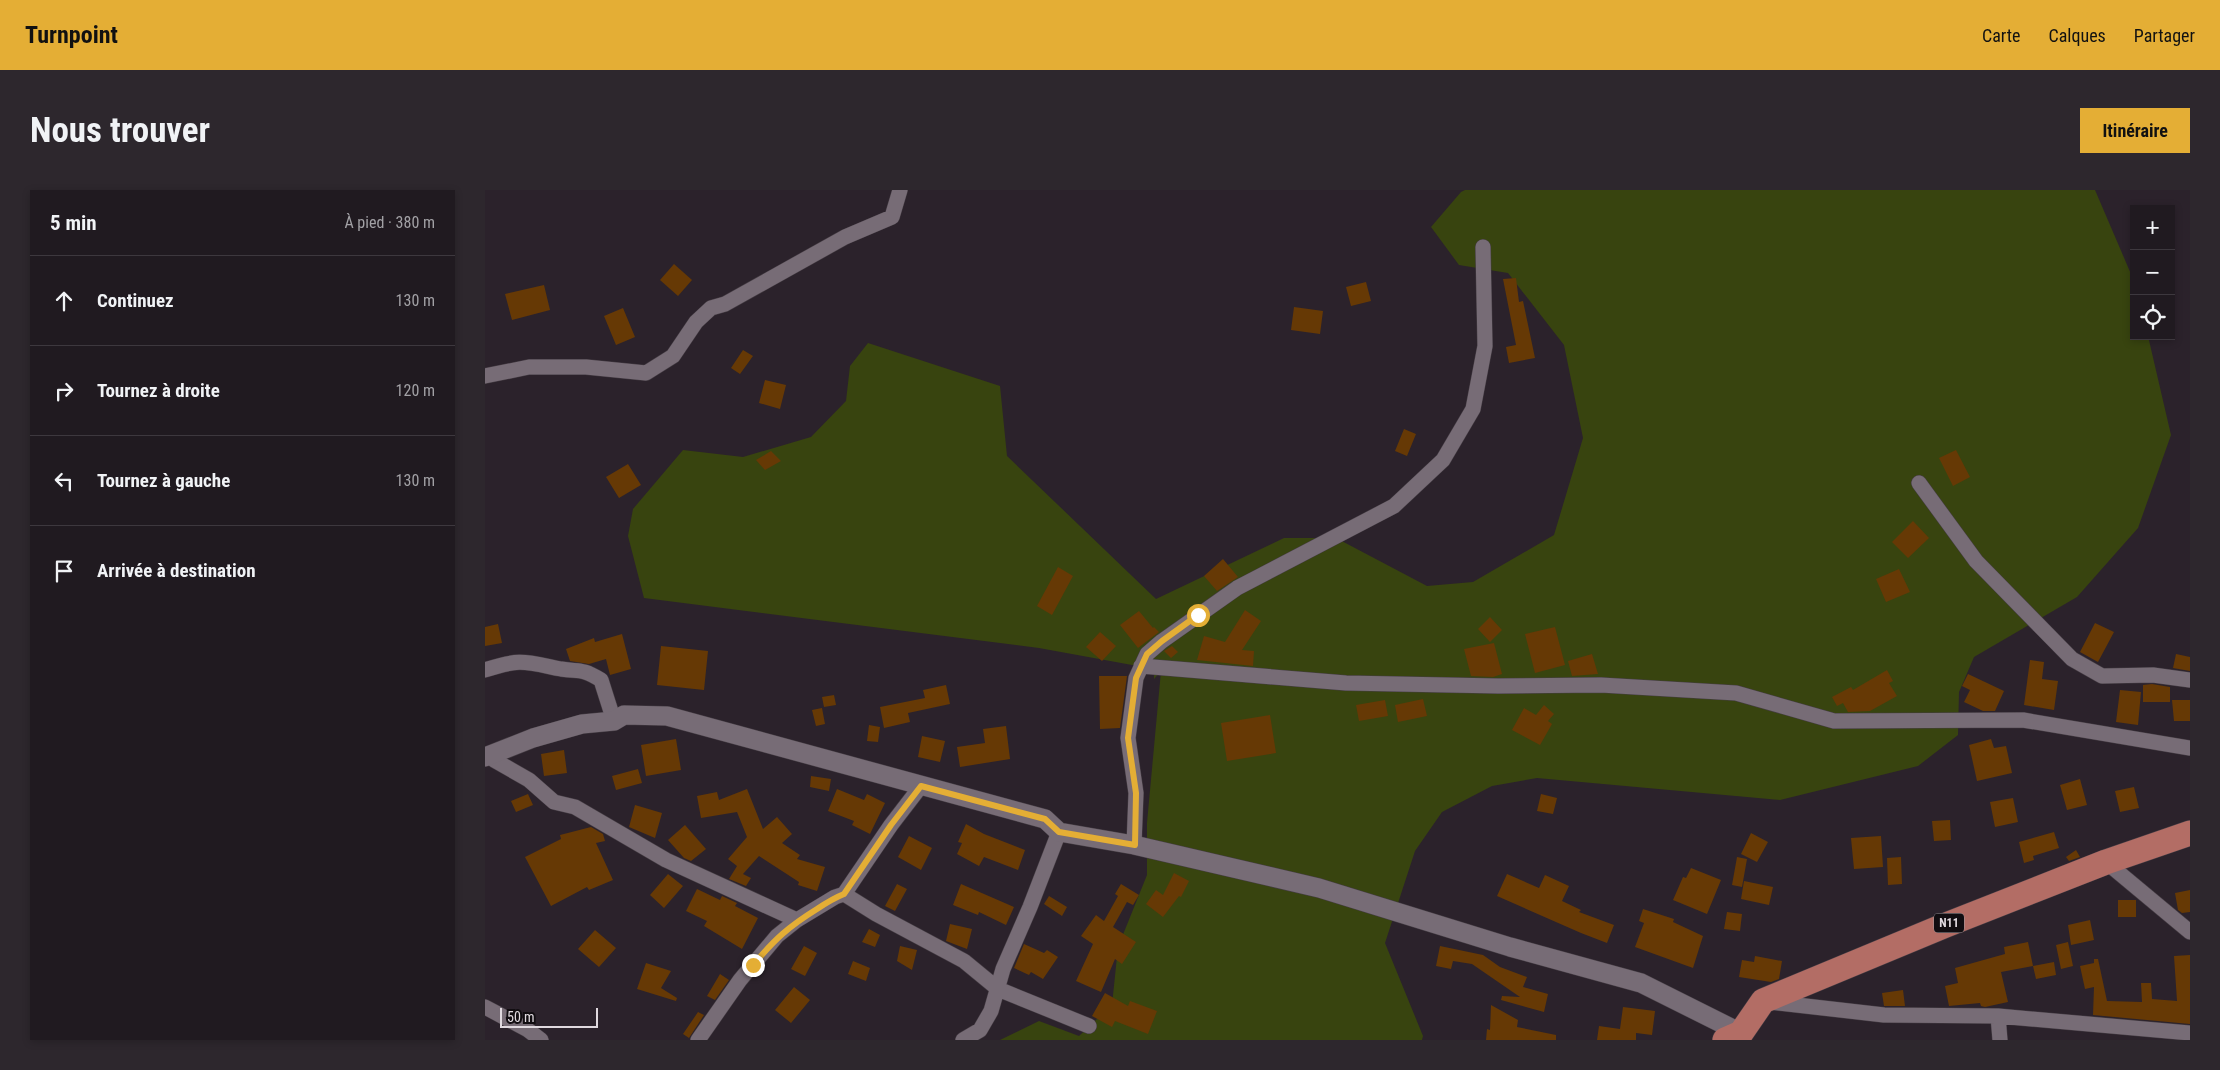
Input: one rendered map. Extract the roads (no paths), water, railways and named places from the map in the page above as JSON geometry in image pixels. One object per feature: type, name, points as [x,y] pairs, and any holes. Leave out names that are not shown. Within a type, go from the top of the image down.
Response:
[{"type":"highway","name":"N11","points":[[1763,1001],[1946,924],[2106,862],[2190,833]]},
{"type":"highway","points":[[1733,1036],[1763,1001]]},
{"type":"street","points":[[485,376],[529,367],[586,367],[646,373],[673,356],[695,322],[711,308],[725,304],[845,237],[892,217],[900,190]]},
{"type":"street","points":[[1135,845],[1136,793],[1128,738],[1136,678],[1147,654],[1162,641],[1237,588],[1394,506],[1443,460],[1473,409],[1485,346],[1483,247]]},
{"type":"street","points":[[1919,483],[1975,561],[2072,659],[2101,676],[2153,676],[2190,680]]},
{"type":"street","points":[[485,670],[501,664],[525,660],[562,669],[585,670],[601,680],[614,721]]},
{"type":"street","points":[[1141,666],[1347,683],[1498,686],[1601,685],[1736,694],[1833,721],[2023,720],[2190,748]]},
{"type":"street","points":[[797,920],[666,860],[575,806],[555,802],[529,780],[494,760],[489,755],[533,738],[582,724],[614,721],[624,715],[667,716],[756,738],[786,749],[1045,819],[1059,832],[1135,845],[1319,888],[1510,946],[1641,982],[1733,1036]]},
{"type":"street","points":[[698,1040],[740,980],[777,936],[797,920],[835,897],[844,894],[891,825],[921,786]]},
{"type":"street","points":[[963,1040],[980,1030],[991,1011],[1003,969],[1030,907],[1059,832]]},
{"type":"street","points":[[2106,862],[2190,932]]},
{"type":"street","points":[[844,894],[876,914],[964,961],[998,989],[1089,1026]]},
{"type":"street","points":[[1763,1001],[1884,1015],[1998,1016],[2190,1033]]},
{"type":"street","points":[[485,1006],[528,1030],[541,1040]]},
{"type":"street","points":[[1998,1016],[2000,1040]]}]
